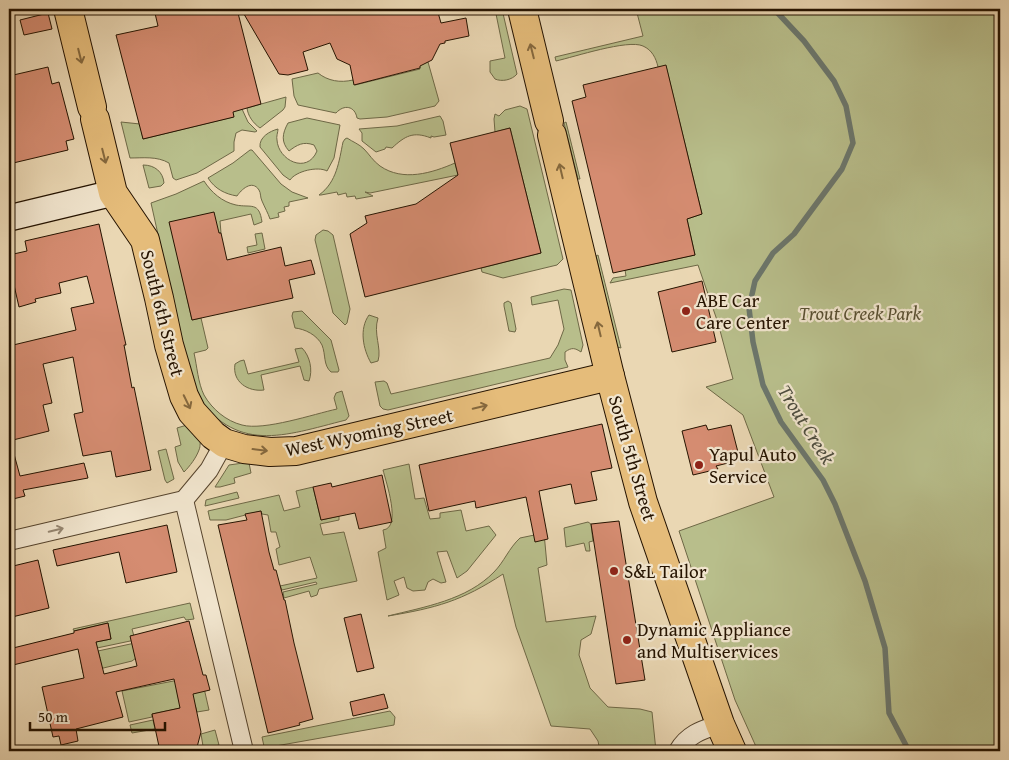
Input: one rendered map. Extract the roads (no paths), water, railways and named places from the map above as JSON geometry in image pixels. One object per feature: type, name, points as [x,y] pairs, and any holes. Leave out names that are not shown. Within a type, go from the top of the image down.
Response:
[{"type":"main road","name":"South 6th Street","points":[[68,9],[113,193],[145,240],[160,298],[169,345],[184,396],[192,412],[213,435],[224,443]]},
{"type":"main road","name":"South 5th Street","points":[[522,9],[610,376],[643,502],[720,724],[732,751]]},
{"type":"main road","name":"West Wyoming Street","points":[[224,443],[244,449],[270,452],[296,451],[610,376]]},
{"type":"street","points":[[9,218],[113,193]]},
{"type":"street","points":[[9,541],[184,500],[209,470],[224,443]]},
{"type":"street","points":[[184,500],[244,751]]},
{"type":"street","points":[[678,751],[685,741],[698,731],[720,724]]},
{"type":"waterway","name":"Trout Creek","points":[[774,9],[804,41],[834,81],[846,106],[853,143],[842,169],[794,234],[773,253],[755,281],[749,308],[753,342],[763,385],[781,422],[823,480],[835,504],[865,581],[885,648],[889,713],[909,751]]},
{"type":"place","name":"ABE Car Care Center","points":[[686,311]]},
{"type":"place","name":"Yapul Auto Service","points":[[699,465]]},
{"type":"place","name":"S&L Tailor","points":[[614,571]]},
{"type":"place","name":"Dynamic Appliance and Multiservices","points":[[627,640]]},
{"type":"park label","name":"Trout Creek Park","points":[[860,313]]}]
